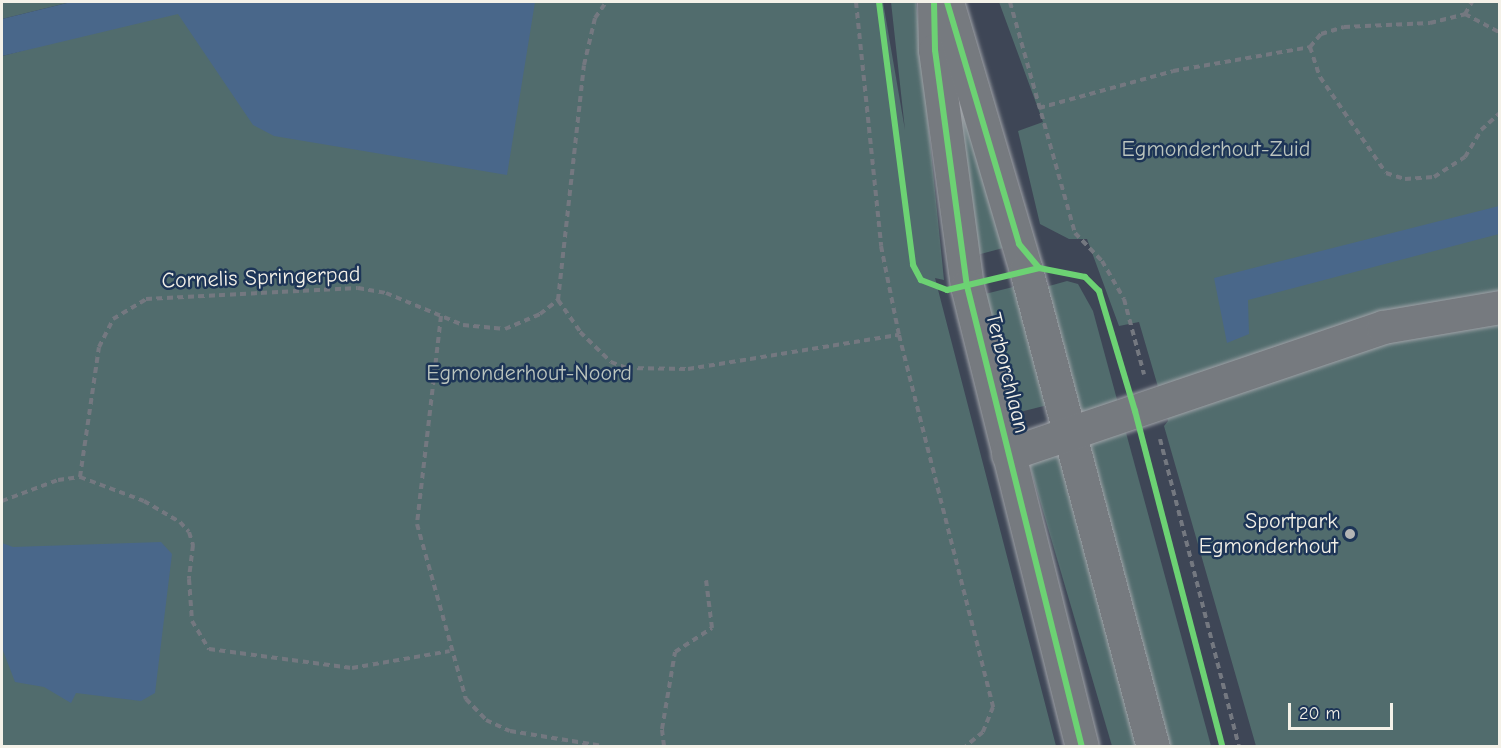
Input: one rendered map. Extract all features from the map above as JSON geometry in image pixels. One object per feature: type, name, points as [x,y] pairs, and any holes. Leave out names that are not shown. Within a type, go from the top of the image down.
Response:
[{"type":"street","name":"Terborchlaan","points":[[934,2],[935,50],[967,286],[1082,747]]},
{"type":"street","name":"Terborchlaan","points":[[947,2],[962,41],[1153,747]]},
{"type":"street","points":[[1008,454],[1383,327],[1500,307]]},
{"type":"path","points":[[606,2],[595,18],[584,65],[558,300],[580,332],[611,362],[627,368],[688,369],[899,335]]},
{"type":"path","points":[[856,2],[881,246],[899,335],[993,707],[983,732],[966,747]]},
{"type":"path","points":[[1010,2],[1075,233],[1102,261],[1124,299],[1239,747]]},
{"type":"path","points":[[1465,14],[1472,2]]},
{"type":"path","points":[[1039,108],[1173,70],[1310,47],[1321,34],[1344,27],[1430,23],[1465,14],[1500,33]]},
{"type":"path","points":[[1310,47],[1320,77],[1386,173],[1405,179],[1434,177],[1466,158],[1481,130],[1500,113]]},
{"type":"path","points":[[441,316],[417,524],[450,651],[466,699],[486,720],[510,731],[603,747]]},
{"type":"path","points":[[2,501],[58,480],[80,477],[144,501],[189,532],[193,545],[189,579],[192,621],[209,649],[352,668],[450,651]]},
{"type":"path","points":[[664,747],[662,729],[675,652],[712,628],[706,580]]},
{"type":"green space","points":[[2,2],[71,2],[2,19]]},
{"type":"green space","name":"Egmonderhout-Noord","points":[[208,2],[883,2],[905,130],[891,2],[916,2],[944,280],[935,278],[1056,746],[2,746],[2,56]]},
{"type":"green space","name":"Egmonderhout-Zuid","points":[[999,2],[1499,2],[1499,746],[1256,746],[1164,426],[1168,421],[1139,322],[1119,326],[1087,239],[1069,239],[1040,224],[1018,131],[1043,122]]},
{"type":"green space","points":[[948,31],[1007,247],[973,256]]},
{"type":"green space","points":[[1067,281],[1078,284],[1093,311],[1211,746],[1167,746],[1042,288]]},
{"type":"green space","points":[[1017,286],[1047,405],[1012,414],[982,295]]},
{"type":"green space","points":[[1056,445],[1140,746],[1112,746],[1026,453]]},
{"type":"water","points":[[71,2],[535,2],[507,175],[274,136],[253,125],[178,14],[2,56],[2,19]]},
{"type":"water","points":[[1499,206],[1499,234],[1248,300],[1249,334],[1227,343],[1214,278]]},
{"type":"water","points":[[161,542],[172,554],[155,693],[141,701],[76,693],[71,703],[44,687],[15,682],[2,648],[2,543],[13,547]]},
{"type":"cycle path","points":[[879,2],[913,265],[921,280],[947,290],[1039,268],[1085,277],[1099,291],[1135,411],[1222,746]]},
{"type":"cycle path","points":[[934,2],[935,50],[967,286],[1082,746]]},
{"type":"cycle path","points":[[947,2],[1019,244],[1039,268]]},
{"type":"place","name":"Sportpark Egmonderhout","points":[[1350,534]]}]
